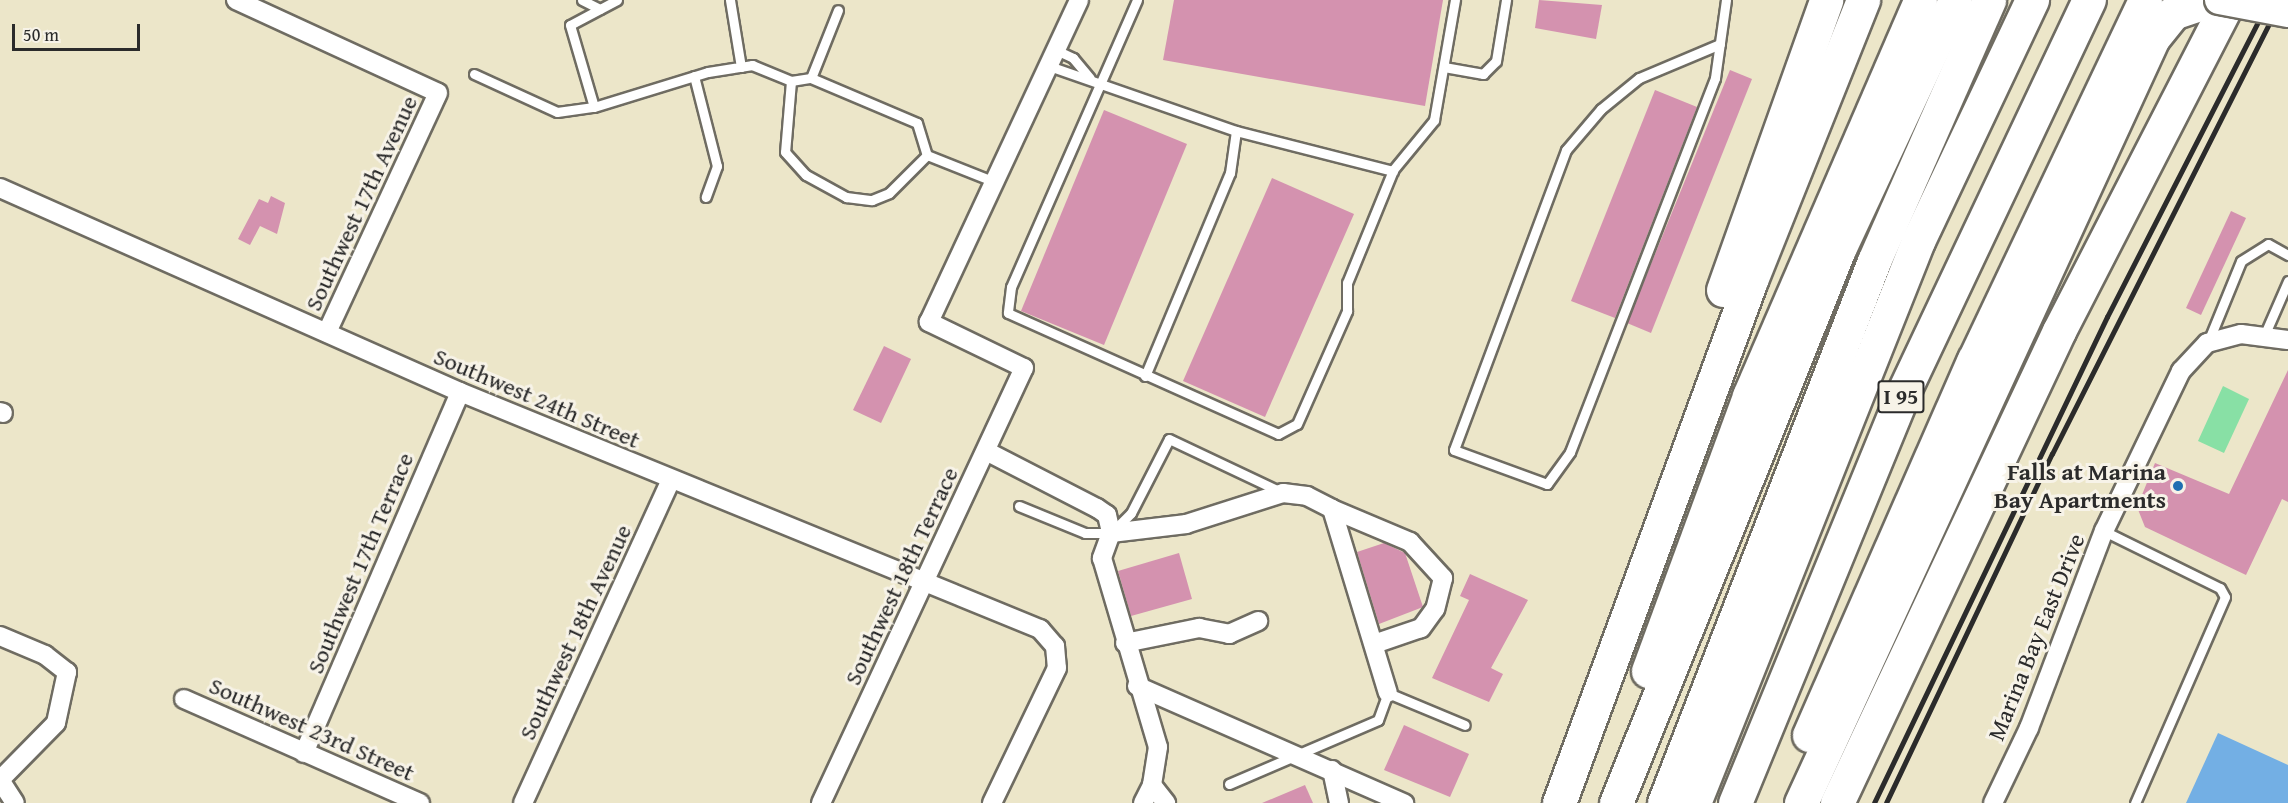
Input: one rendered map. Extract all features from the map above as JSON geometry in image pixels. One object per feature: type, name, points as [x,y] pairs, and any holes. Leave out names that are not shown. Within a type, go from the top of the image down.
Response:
[{"type":"highway","points":[[1615,642],[1630,554],[1826,0]]},
{"type":"highway","points":[[1560,803],[1615,642],[1782,197],[1863,0]]},
{"type":"highway","points":[[1608,803],[1641,691],[1726,454],[1920,0]]},
{"type":"highway","points":[[1616,803],[1808,325],[1955,0]]},
{"type":"highway","points":[[1664,803],[1854,309],[1989,0]]},
{"type":"highway","points":[[1694,803],[1918,241],[2032,0]]},
{"type":"highway","points":[[1719,803],[1937,268],[2072,0]]},
{"type":"highway","name":"I 95","points":[[1735,803],[1903,393],[2089,0]]},
{"type":"highway","points":[[1782,803],[1974,360],[2145,0]]},
{"type":"highway","points":[[1801,803],[2153,38],[2173,13],[2211,0]]},
{"type":"highway","points":[[1837,803],[2035,379],[2229,0]]},
{"type":"main road","points":[[2219,0],[2288,13]]},
{"type":"street","name":"Southwest 17th Avenue","points":[[236,0],[438,93],[327,332]]},
{"type":"street","points":[[994,182],[1080,0]]},
{"type":"street","name":"Southwest 18th Terrace","points":[[820,803],[928,579],[1024,368],[929,322],[994,182]]},
{"type":"street","name":"Southwest 24th Street","points":[[0,188],[460,392],[670,480],[928,579],[1040,629],[1055,646],[1057,668],[992,803]]},
{"type":"street","points":[[2207,343],[2241,334],[2288,340]]},
{"type":"street","name":"Marina Bay East Drive","points":[[1993,803],[2029,728],[2104,531],[2181,371],[2207,343]]},
{"type":"street","name":"Southwest 17th Terrace","points":[[304,753],[460,392]]},
{"type":"street","points":[[986,451],[1107,515],[1111,533],[1102,558],[1137,686],[1158,747],[1152,785],[1143,803]]},
{"type":"street","name":"Southwest 18th Avenue","points":[[523,803],[670,480]]},
{"type":"street","points":[[1111,533],[1186,524],[1283,494],[1307,496],[1410,542],[1443,578],[1435,609],[1421,628],[1374,644]]},
{"type":"street","points":[[1332,509],[1388,693]]},
{"type":"street","points":[[1125,643],[1198,628],[1229,634],[1258,621]]},
{"type":"street","points":[[0,636],[45,655],[67,672],[56,723],[0,780],[15,803]]},
{"type":"street","points":[[1137,686],[1404,803]]},
{"type":"street","name":"Southwest 23rd Street","points":[[184,699],[420,803]]},
{"type":"street","points":[[1332,770],[1339,803]]},
{"type":"street","points":[[1152,785],[1166,803]]},
{"type":"lane","points":[[582,0],[600,9]]},
{"type":"lane","points":[[594,107],[570,25],[617,0]]},
{"type":"lane","points":[[730,0],[741,67]]},
{"type":"lane","points":[[1137,0],[1006,305],[1014,320],[1278,434],[1297,424],[1347,311],[1347,283],[1392,171],[1434,120],[1455,0]]},
{"type":"lane","points":[[1444,67],[1483,74],[1496,61],[1506,0]]},
{"type":"lane","points":[[1720,44],[1639,78],[1601,109],[1566,150],[1454,450],[1547,484],[1570,452],[1716,78],[1726,0]]},
{"type":"lane","points":[[811,78],[837,10]]},
{"type":"lane","points":[[1052,58],[1100,83],[1236,131],[1392,171]]},
{"type":"lane","points":[[1052,58],[1073,58],[1090,78]]},
{"type":"lane","points":[[474,74],[557,112],[594,107],[694,76],[752,65],[791,81],[811,78],[917,123],[927,155]]},
{"type":"lane","points":[[694,76],[717,166],[706,197]]},
{"type":"lane","points":[[791,81],[785,153],[806,175],[846,197],[872,200],[889,193],[927,155]]},
{"type":"lane","points":[[1145,376],[1230,173],[1236,131]]},
{"type":"lane","points":[[927,155],[994,182]]},
{"type":"lane","points":[[2207,343],[2241,261],[2268,244],[2288,255]]},
{"type":"lane","points":[[2264,336],[2288,281]]},
{"type":"lane","points":[[1019,506],[1086,533],[1111,533],[1131,513],[1169,439],[1283,494]]},
{"type":"lane","points":[[2104,531],[2220,588],[2225,597],[2135,803]]},
{"type":"lane","points":[[1229,784],[1287,762],[1294,753],[1378,720],[1388,693],[1466,725]]},
{"type":"green space","points":[[2223,386],[2249,399],[2224,453],[2198,441]]},
{"type":"water","points":[[2218,733],[2288,765],[2288,803],[2186,803]]},
{"type":"building","points":[[1174,0],[1443,0],[1425,106],[1163,60]]},
{"type":"building","points":[[1539,0],[1602,5],[1596,39],[1535,28]]},
{"type":"building","points":[[1730,70],[1752,79],[1651,333],[1627,323]]},
{"type":"building","points":[[1655,90],[1697,107],[1615,318],[1571,301]]},
{"type":"building","points":[[1104,110],[1187,144],[1104,345],[1021,311]]},
{"type":"building","points":[[1272,178],[1354,214],[1265,417],[1183,381]]},
{"type":"building","points":[[271,196],[285,203],[277,234],[260,226],[250,245],[238,239],[259,199],[268,203]]},
{"type":"building","points":[[2231,211],[2246,218],[2201,315],[2186,308]]},
{"type":"building","points":[[884,346],[911,359],[881,423],[853,410]]},
{"type":"building","name":"Falls at Marina Bay Apartments","points":[[2288,370],[2288,502],[2282,499],[2246,575],[2145,527],[2137,507],[2155,463],[2229,494]]},
{"type":"building","points":[[1384,543],[1405,553],[1423,607],[1379,624],[1357,552]]},
{"type":"building","points":[[1179,553],[1192,599],[1131,616],[1118,571]]},
{"type":"building","points":[[1470,574],[1528,600],[1491,668],[1503,674],[1489,702],[1432,678],[1469,600],[1460,596]]},
{"type":"building","points":[[1404,725],[1469,754],[1450,797],[1384,770]]},
{"type":"building","points":[[1305,785],[1313,803],[1262,803]]},
{"type":"railway","points":[[1874,803],[2107,317],[2269,0]]},
{"type":"railway","points":[[1886,803],[2052,454],[2281,0]]},
{"type":"place","name":"Falls at Marina Bay Apartments","points":[[2178,486]]}]
